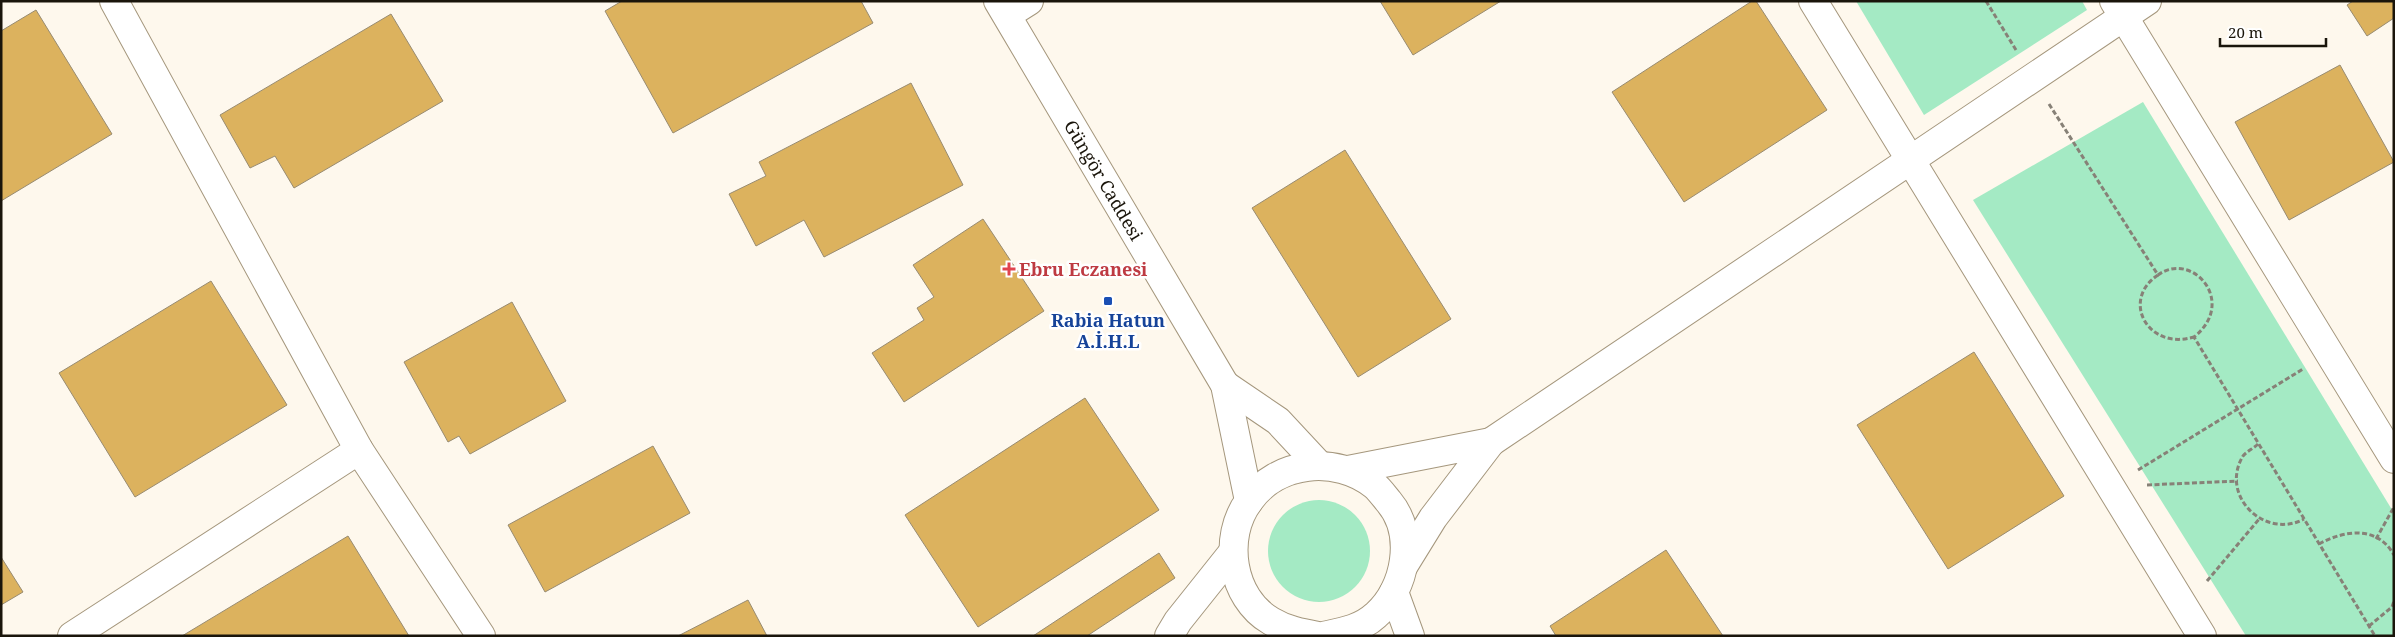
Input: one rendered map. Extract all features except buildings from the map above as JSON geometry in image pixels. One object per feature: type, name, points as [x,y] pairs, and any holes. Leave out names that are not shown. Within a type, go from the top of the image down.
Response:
[{"type":"street","points":[[114,1],[359,450],[481,636]]},
{"type":"street","points":[[1813,1],[1912,159],[2202,636]]},
{"type":"street","points":[[1323,636],[1350,631],[1376,616],[1394,592],[1404,565],[1433,518],[1491,442],[2032,78],[2118,8],[2147,1]]},
{"type":"street","name":"Güngör Caddesi","points":[[1011,6],[1225,385]]},
{"type":"street","points":[[2118,8],[2394,459]]},
{"type":"street","points":[[1225,385],[1278,421],[1319,465]]},
{"type":"street","points":[[1225,385],[1249,501]]},
{"type":"street","points":[[1348,470],[1491,442]]},
{"type":"street","points":[[72,636],[359,450]]},
{"type":"street","points":[[1298,635],[1270,621],[1250,602],[1238,578],[1233,552],[1237,525],[1249,501],[1268,482],[1292,469],[1319,465],[1348,470],[1374,485],[1393,507],[1403,535],[1404,565]]},
{"type":"street","points":[[1169,636],[1178,621],[1233,552]]},
{"type":"street","points":[[1394,592],[1410,636]]},
{"type":"path","points":[[1986,1],[2032,78],[2158,275]]},
{"type":"path","points":[[2173,269],[2186,270],[2197,275],[2206,284],[2211,295],[2213,307],[2210,319],[2194,337],[2171,340],[2151,330],[2145,321],[2141,310],[2141,299],[2145,288],[2158,275],[2173,269]]},
{"type":"path","points":[[2194,337],[2375,636]]},
{"type":"path","points":[[2111,486],[2329,353]]},
{"type":"path","points":[[2258,444],[2244,455],[2238,469],[2241,499],[2255,517],[2278,524],[2295,524],[2304,519]]},
{"type":"path","points":[[2111,486],[2238,481]]},
{"type":"path","points":[[2376,538],[2394,507]]},
{"type":"path","points":[[2185,608],[2260,518]]},
{"type":"path","points":[[2319,544],[2332,537],[2353,532],[2369,534],[2389,548],[2394,555]]},
{"type":"path","points":[[2369,626],[2392,607],[2394,601]]},
{"type":"green space","points":[[1856,1],[2082,1],[2087,10],[1924,115]]},
{"type":"green space","points":[[2143,102],[2394,513],[2394,636],[2246,636],[1973,200]]},
{"type":"green space","points":[[1319,500],[1329,501],[1348,508],[1362,522],[1369,541],[1369,561],[1362,580],[1348,594],[1329,601],[1319,602],[1309,601],[1290,594],[1276,580],[1269,561],[1268,551],[1269,541],[1276,522],[1290,508],[1309,501]]},
{"type":"place","name":"Ebru Eczanesi","points":[[1009,269]]},
{"type":"place","name":"Rabia Hatun A.İ.H.L","points":[[1108,301]]}]
